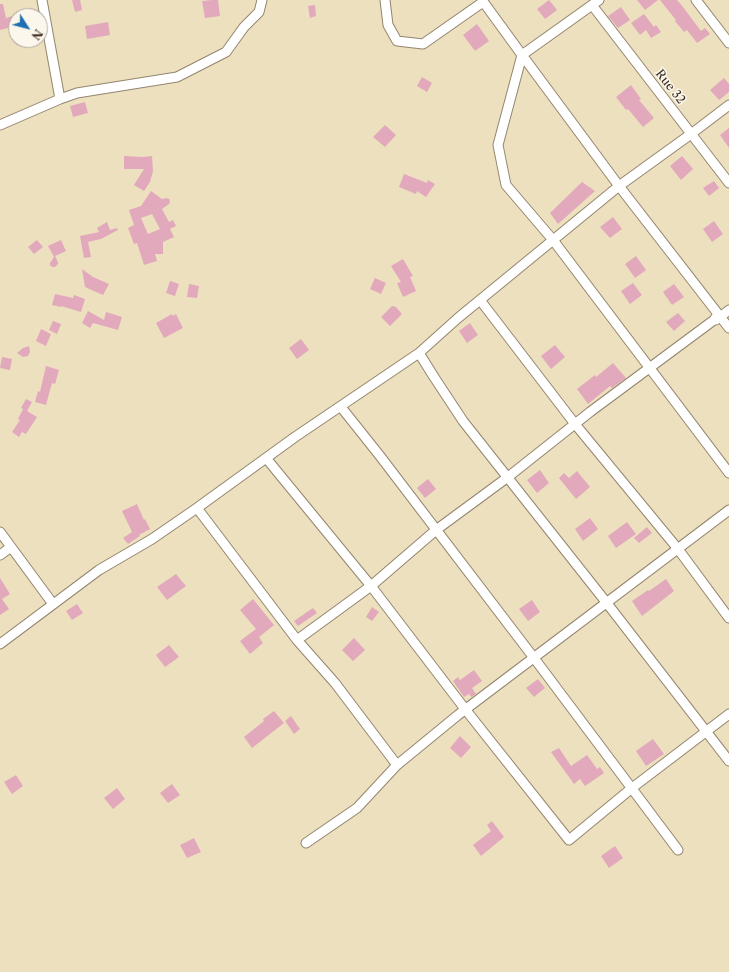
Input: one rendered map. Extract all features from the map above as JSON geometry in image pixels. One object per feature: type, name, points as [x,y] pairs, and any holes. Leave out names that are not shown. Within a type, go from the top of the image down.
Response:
[{"type":"street","points":[[42,0],[60,99]]},
{"type":"street","points":[[0,125],[76,93],[177,77],[226,52],[244,27],[258,12],[262,0]]},
{"type":"street","points":[[385,0],[388,25],[397,41],[423,44],[482,1],[717,317],[729,328]]},
{"type":"street","points":[[696,0],[729,43]]},
{"type":"street","points":[[595,3],[522,55],[498,145],[506,184],[553,240],[729,473]]},
{"type":"street","name":"Rue 32","points":[[595,3],[691,134],[729,183]]},
{"type":"street","points":[[0,644],[99,570],[152,539],[296,437],[419,353],[480,300],[619,186],[729,105]]},
{"type":"street","points":[[480,300],[574,424],[678,549],[729,618]]},
{"type":"street","points":[[297,640],[371,586],[436,530],[508,477],[574,424],[717,317],[729,310]]},
{"type":"street","points":[[419,353],[463,421],[729,761]]},
{"type":"street","points":[[341,407],[534,658],[678,850]]},
{"type":"street","points":[[266,458],[371,586],[465,709],[569,840],[632,788],[729,714]]},
{"type":"street","points":[[197,508],[297,640],[335,683],[397,766]]},
{"type":"street","points":[[306,843],[357,808],[397,766],[465,709],[729,510]]},
{"type":"street","points":[[0,532],[53,604]]},
{"type":"street","points":[[0,555],[11,547]]},
{"type":"building","points":[[72,0],[80,0],[82,10],[75,12]]},
{"type":"building","points":[[218,0],[220,16],[205,18],[202,1]]},
{"type":"building","points":[[549,0],[557,10],[545,19],[537,9]]},
{"type":"building","points":[[637,0],[658,0],[645,10]]},
{"type":"building","points":[[660,0],[677,0],[701,31],[705,28],[710,34],[697,43],[687,30],[684,32]]},
{"type":"building","points":[[0,4],[3,4],[6,18],[8,17],[8,28],[0,30]]},
{"type":"building","points":[[315,5],[316,16],[310,18],[308,6]]},
{"type":"building","points":[[621,7],[630,20],[618,28],[608,16]]},
{"type":"building","points":[[644,14],[654,27],[656,25],[661,32],[651,38],[646,30],[640,35],[631,23]]},
{"type":"building","points":[[108,22],[110,35],[87,39],[85,26]]},
{"type":"building","points":[[477,24],[489,41],[475,51],[463,35]]},
{"type":"building","points":[[422,77],[432,83],[427,92],[417,86]]},
{"type":"building","points":[[724,78],[729,84],[729,92],[719,100],[710,90]]},
{"type":"building","points":[[631,85],[641,99],[639,100],[654,118],[643,127],[628,109],[626,110],[616,97]]},
{"type":"building","points":[[85,102],[88,113],[73,117],[70,106]]},
{"type":"building","points":[[385,125],[396,135],[385,147],[373,137]]},
{"type":"building","points":[[729,128],[729,148],[720,135]]},
{"type":"building","points":[[124,156],[152,156],[153,171],[150,182],[144,191],[134,185],[144,169],[124,169]]},
{"type":"building","points":[[682,156],[693,169],[681,180],[670,166]]},
{"type":"building","points":[[404,174],[427,183],[428,180],[435,184],[426,197],[417,191],[416,194],[399,187]]},
{"type":"building","points":[[714,181],[719,188],[709,196],[703,188]]},
{"type":"building","points":[[582,182],[595,191],[558,224],[550,213]]},
{"type":"building","points":[[151,191],[162,199],[169,199],[169,204],[162,209],[169,222],[173,220],[176,226],[170,229],[174,237],[163,242],[163,254],[155,254],[157,261],[144,265],[137,243],[134,244],[128,228],[134,225],[129,210],[141,206]],"holes":[[[152,214],[160,229],[148,234],[141,218]]]},
{"type":"building","points":[[613,217],[622,229],[610,238],[600,227]]},
{"type":"building","points":[[714,221],[723,234],[712,242],[703,229]]},
{"type":"building","points":[[107,222],[110,230],[117,228],[118,230],[101,239],[88,242],[91,257],[84,258],[80,236],[99,232],[97,228]]},
{"type":"building","points":[[37,240],[43,247],[34,254],[28,247]]},
{"type":"building","points":[[61,240],[66,251],[55,256],[58,264],[55,267],[52,267],[50,263],[54,257],[48,246]]},
{"type":"building","points":[[636,256],[646,270],[635,278],[625,264]]},
{"type":"building","points":[[403,259],[413,276],[410,277],[416,291],[403,297],[397,283],[401,282],[391,266]]},
{"type":"building","points":[[82,269],[93,277],[109,284],[103,295],[85,287]]},
{"type":"building","points":[[375,278],[386,283],[381,294],[370,289]]},
{"type":"building","points":[[170,281],[179,284],[175,296],[166,293]]},
{"type":"building","points":[[633,283],[642,295],[630,304],[621,291]]},
{"type":"building","points":[[189,284],[199,286],[197,298],[187,297]]},
{"type":"building","points":[[674,284],[684,297],[672,305],[663,292]]},
{"type":"building","points":[[55,294],[73,298],[74,295],[85,299],[81,312],[52,305]]},
{"type":"building","points":[[392,306],[396,307],[402,314],[390,326],[381,317]]},
{"type":"building","points":[[88,311],[104,320],[106,312],[122,317],[118,330],[93,323],[90,328],[82,323]]},
{"type":"building","points":[[678,313],[685,321],[674,331],[666,322]]},
{"type":"building","points":[[172,314],[173,316],[176,314],[183,328],[164,338],[156,323]]},
{"type":"building","points":[[53,321],[61,324],[57,334],[49,330]]},
{"type":"building","points":[[470,323],[478,335],[467,343],[459,331]]},
{"type":"building","points":[[41,329],[51,334],[46,346],[36,341]]},
{"type":"building","points":[[301,339],[309,350],[297,359],[289,348]]},
{"type":"building","points":[[555,345],[565,357],[551,369],[541,356]]},
{"type":"building","points":[[29,346],[30,352],[28,356],[23,357],[17,353],[23,348]]},
{"type":"building","points":[[2,357],[12,359],[10,370],[0,368]]},
{"type":"building","points":[[613,363],[626,378],[612,388],[610,386],[588,404],[577,389],[595,375],[596,377]]},
{"type":"building","points":[[46,366],[59,370],[55,384],[52,383],[46,405],[35,402],[38,391],[40,392]]},
{"type":"building","points":[[26,399],[32,402],[27,411],[37,417],[26,434],[22,432],[19,437],[12,432],[20,420],[18,419],[23,409],[21,408]]},
{"type":"building","points":[[540,470],[549,483],[537,493],[527,480]]},
{"type":"building","points":[[577,471],[590,487],[576,499],[559,478],[564,473],[569,478]]},
{"type":"building","points":[[428,479],[436,489],[425,498],[417,488]]},
{"type":"building","points":[[137,504],[150,529],[139,535],[140,536],[128,544],[123,538],[132,532],[122,511]]},
{"type":"building","points":[[590,518],[598,529],[583,541],[575,529]]},
{"type":"building","points":[[627,522],[636,534],[616,548],[608,536]]},
{"type":"building","points":[[647,527],[652,533],[639,543],[634,538]]},
{"type":"building","points":[[176,574],[186,586],[167,600],[157,587]]},
{"type":"building","points":[[0,578],[10,594],[2,599],[9,609],[0,615]]},
{"type":"building","points":[[666,579],[674,591],[642,616],[632,601]]},
{"type":"building","points":[[253,599],[274,625],[259,637],[263,643],[250,654],[240,641],[256,629],[240,610]]},
{"type":"building","points":[[532,600],[540,612],[528,621],[519,609]]},
{"type":"building","points":[[77,604],[83,613],[72,620],[66,611]]},
{"type":"building","points":[[372,607],[379,612],[372,621],[366,617]]},
{"type":"building","points":[[313,608],[317,613],[298,626],[294,621]]},
{"type":"building","points":[[354,638],[365,650],[353,661],[342,650]]},
{"type":"building","points":[[169,645],[179,657],[165,667],[156,655]]},
{"type":"building","points":[[474,670],[482,681],[472,688],[476,694],[471,697],[469,694],[464,697],[453,681],[458,677],[460,680]]},
{"type":"building","points":[[538,679],[545,688],[534,697],[526,688]]},
{"type":"building","points":[[274,711],[284,723],[252,748],[244,737]]},
{"type":"building","points":[[291,716],[300,729],[294,734],[285,721]]},
{"type":"building","points":[[460,736],[471,747],[461,758],[450,748]]},
{"type":"building","points":[[653,739],[664,754],[646,766],[636,751]]},
{"type":"building","points":[[559,748],[571,766],[587,755],[597,769],[600,767],[604,773],[585,786],[580,779],[574,784],[551,752]]},
{"type":"building","points":[[16,775],[23,786],[12,794],[4,782]]},
{"type":"building","points":[[172,784],[180,795],[168,803],[160,793]]},
{"type":"building","points":[[117,788],[125,799],[113,809],[104,798]]},
{"type":"building","points":[[492,821],[504,837],[481,856],[473,845],[491,831],[487,825]]},
{"type":"building","points":[[194,838],[201,852],[187,858],[180,845]]},
{"type":"building","points":[[615,846],[623,858],[609,868],[601,856]]}]
